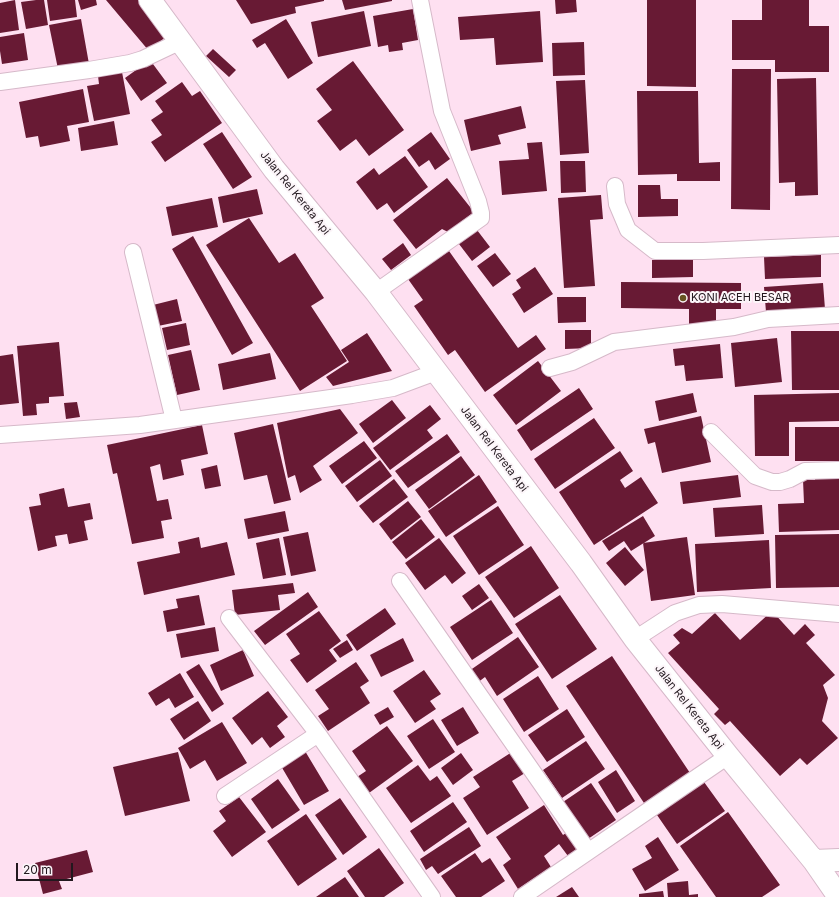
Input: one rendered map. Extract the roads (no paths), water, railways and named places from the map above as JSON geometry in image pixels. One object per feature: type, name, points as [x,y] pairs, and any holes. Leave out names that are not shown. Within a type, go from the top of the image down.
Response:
[{"type":"main road","name":"Jalan Rel Kereta Api","points":[[150,0],[274,169],[376,292],[581,564],[635,639],[814,861],[839,897]]},
{"type":"main road","points":[[814,861],[839,860]]},
{"type":"street","points":[[376,292],[481,218],[478,202],[442,111],[420,0]]},
{"type":"street","points":[[0,82],[130,63],[143,59],[181,41]]},
{"type":"street","points":[[615,186],[617,204],[628,230],[655,251],[703,251],[839,245]]},
{"type":"street","points":[[133,252],[174,420]]},
{"type":"street","points":[[550,368],[572,362],[614,342],[734,327],[768,319],[839,315]]},
{"type":"street","points":[[0,435],[140,425],[352,395],[393,388],[436,372]]},
{"type":"street","points":[[711,432],[755,476],[772,482],[780,482],[790,479],[805,471],[839,470]]},
{"type":"street","points":[[400,581],[588,851]]},
{"type":"street","points":[[635,639],[675,613],[699,605],[722,604],[839,614]]},
{"type":"street","points":[[229,618],[318,734],[432,897]]},
{"type":"street","points":[[225,796],[318,734]]},
{"type":"street","points":[[522,897],[728,756]]},
{"type":"place","name":"KONI ACEH BESAR","points":[[683,298]]}]
